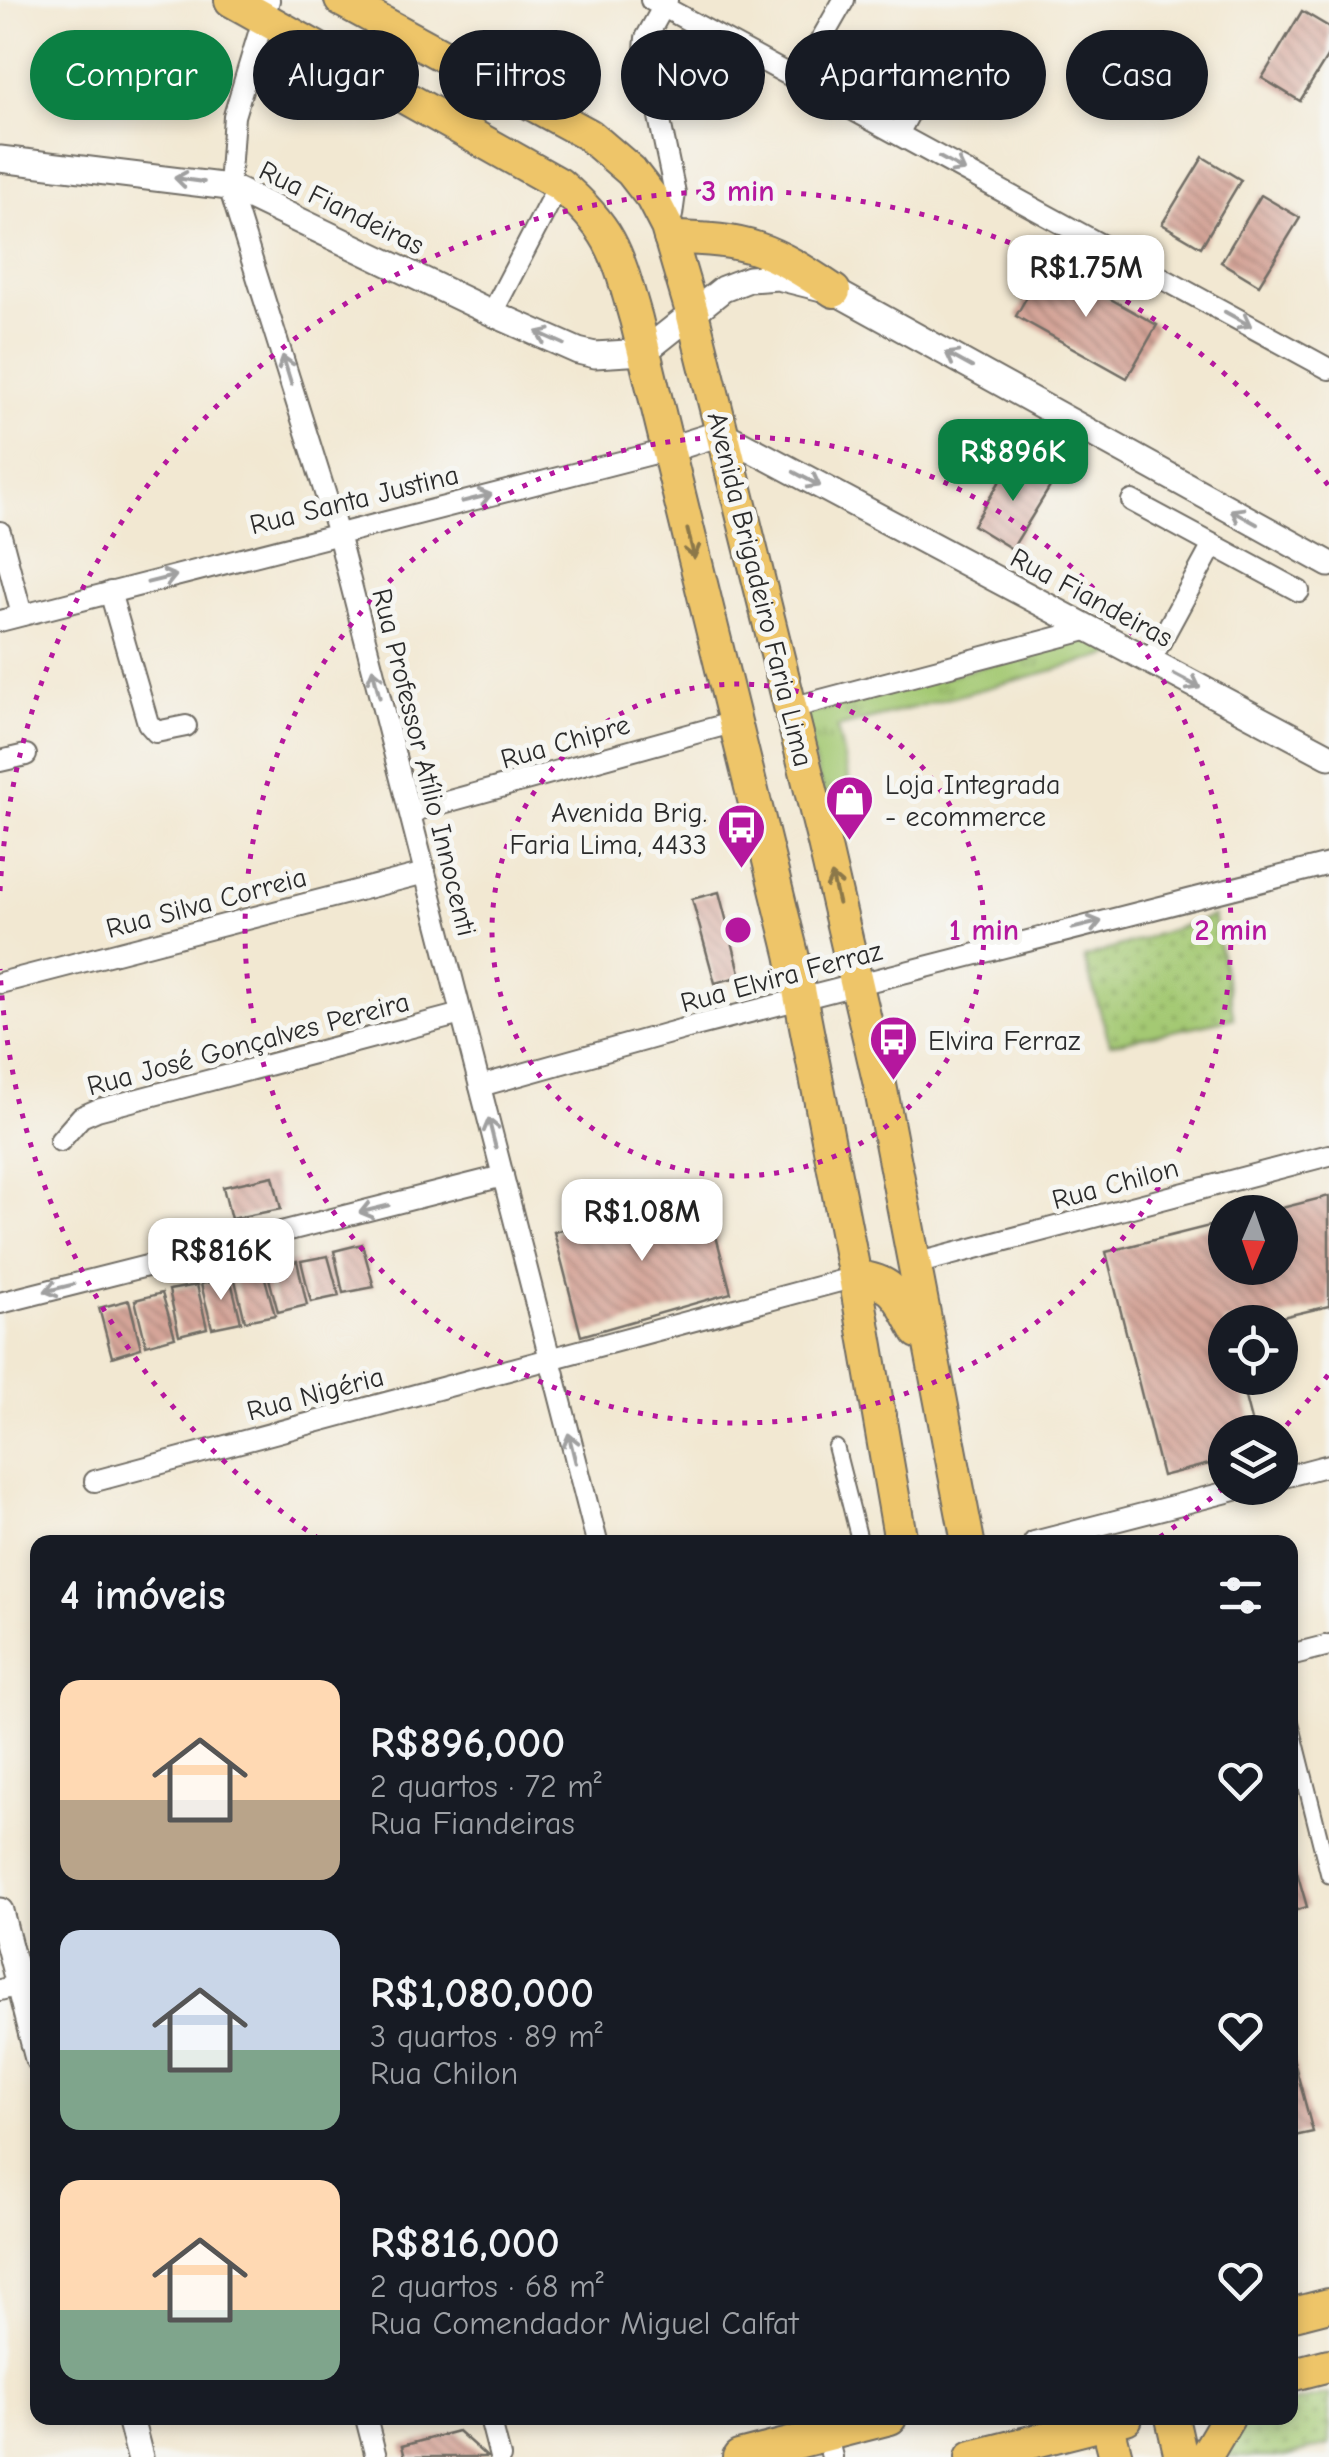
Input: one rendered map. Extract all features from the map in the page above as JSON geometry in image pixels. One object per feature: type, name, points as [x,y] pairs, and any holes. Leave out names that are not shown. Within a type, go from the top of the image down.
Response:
[{"type":"main road","name":"Avenida Brigadeiro Faria Lima","points":[[231,0],[266,9],[559,184],[592,213],[610,239],[644,352],[801,999],[900,1535]]},
{"type":"main road","name":"Avenida Brigadeiro Faria Lima","points":[[341,0],[589,135],[641,182],[668,233],[692,312],[857,984],[967,1535]]},
{"type":"main road","points":[[668,233],[750,244],[785,258],[834,291]]},
{"type":"main road","points":[[855,1277],[878,1281],[897,1293],[932,1358]]},
{"type":"main road","points":[[1298,2313],[1329,2305]]},
{"type":"main road","points":[[1298,2374],[1329,2366]]},
{"type":"main road","points":[[739,2457],[866,2425]]},
{"type":"main road","points":[[984,2454],[1091,2425]]},
{"type":"main road","points":[[1113,2425],[1116,2457]]},
{"type":"main road","points":[[1174,2425],[1181,2457]]},
{"type":"main road","points":[[1205,2457],[1224,2425]]},
{"type":"main road","points":[[984,2454],[1024,2450],[1056,2457]]},
{"type":"street","points":[[827,30],[844,0]]},
{"type":"street","points":[[668,233],[675,192],[645,50],[661,2],[785,73]]},
{"type":"street","name":"Rua Professor Atílio Innocenti","points":[[266,9],[234,116],[230,186],[338,534],[594,1535]]},
{"type":"street","points":[[872,120],[1329,369]]},
{"type":"street","points":[[898,134],[905,120]]},
{"type":"street","name":"Rua Fiandeiras","points":[[0,158],[230,186],[578,351],[610,356],[644,352]]},
{"type":"street","points":[[492,313],[559,184]]},
{"type":"street","points":[[644,352],[723,289],[750,279],[778,277],[834,291],[1329,564]]},
{"type":"street","name":"Rua Fiandeiras","points":[[722,433],[1329,756]]},
{"type":"street","name":"Rua Santa Justina","points":[[0,621],[722,433]]},
{"type":"street","points":[[1132,502],[1299,590]]},
{"type":"street","points":[[0,532],[22,615]]},
{"type":"street","points":[[1150,662],[1213,544]]},
{"type":"street","points":[[110,592],[148,724],[156,732],[186,726]]},
{"type":"street","points":[[791,708],[1090,629]]},
{"type":"street","name":"Rua Chipre","points":[[410,812],[735,722]]},
{"type":"street","points":[[0,762],[26,755]]},
{"type":"street","name":"Rua Elvira Ferraz","points":[[480,1086],[857,984],[1329,864]]},
{"type":"street","name":"Rua Silva Correia","points":[[0,983],[425,873]]},
{"type":"street","name":"Rua José Gonçalves Pereira","points":[[60,1141],[81,1117],[96,1110],[461,1014]]},
{"type":"street","name":"Rua Chilon","points":[[915,1264],[1329,1155]]},
{"type":"street","points":[[0,1303],[503,1176]]},
{"type":"street","points":[[550,1358],[855,1277]]},
{"type":"street","name":"Rua Nigéria","points":[[95,1482],[550,1358]]},
{"type":"street","points":[[836,1448],[858,1535]]},
{"type":"street","points":[[1298,1473],[1329,1465]]},
{"type":"street","points":[[1061,1535],[1208,1497]]},
{"type":"street","points":[[1298,1653],[1329,1644]]},
{"type":"street","points":[[1298,1752],[1329,1875]]},
{"type":"street","points":[[0,1911],[30,2028]]},
{"type":"street","points":[[132,2425],[140,2457]]},
{"type":"street","points":[[368,2425],[376,2457]]},
{"type":"street","points":[[492,2425],[500,2457]]},
{"type":"green space","points":[[1087,638],[1118,653],[837,728],[859,825],[832,831],[802,715]]},
{"type":"green space","points":[[1213,916],[1234,1018],[1110,1044],[1084,958]]},
{"type":"green space","points":[[1329,2394],[1329,2445],[1284,2457],[1226,2457],[1240,2425],[1298,2425],[1298,2401]]},
{"type":"building","points":[[1302,11],[1329,27],[1329,54],[1300,101],[1262,78]]},
{"type":"building","points":[[1203,157],[1241,180],[1201,247],[1162,224]]},
{"type":"building","points":[[1261,195],[1300,218],[1259,285],[1221,262]]},
{"type":"building","points":[[1046,263],[1157,325],[1127,378],[1016,316]]},
{"type":"building","points":[[1014,458],[1053,482],[1012,549],[973,525]]},
{"type":"building","points":[[719,892],[741,976],[715,983],[692,899]]},
{"type":"building","points":[[273,1176],[281,1209],[231,1219],[223,1187]]},
{"type":"building","points":[[705,1194],[731,1293],[581,1336],[554,1232]]},
{"type":"building","points":[[1329,1196],[1329,1306],[1298,1313],[1298,1305],[1208,1305],[1208,1395],[1244,1395],[1250,1415],[1208,1415],[1208,1464],[1162,1476],[1106,1252],[1208,1226],[1208,1285],[1298,1285],[1298,1204]]},
{"type":"building","points":[[362,1244],[374,1287],[343,1293],[334,1251]]},
{"type":"building","points":[[328,1256],[339,1296],[311,1302],[301,1261]]},
{"type":"building","points":[[297,1261],[307,1305],[278,1312],[266,1267]]},
{"type":"building","points":[[263,1271],[275,1315],[245,1321],[234,1276]]},
{"type":"building","points":[[230,1277],[241,1322],[212,1328],[201,1284]]},
{"type":"building","points":[[197,1285],[207,1328],[179,1335],[169,1290]]},
{"type":"building","points":[[162,1293],[175,1337],[146,1345],[135,1300]]},
{"type":"building","points":[[129,1300],[141,1348],[112,1357],[99,1308]]},
{"type":"building","points":[[1298,1876],[1307,1907],[1298,1910]]},
{"type":"building","points":[[1298,2076],[1313,2132],[1298,2135]]},
{"type":"building","points":[[458,2431],[487,2457],[405,2457],[402,2446]]},
{"type":"place","name":"Loja Integrada - ecommerce","points":[[850,842]]},
{"type":"place","name":"Avenida Brig. Faria Lima, 4433","points":[[742,870]]},
{"type":"place","name":"Elvira Ferraz","points":[[893,1082]]}]
